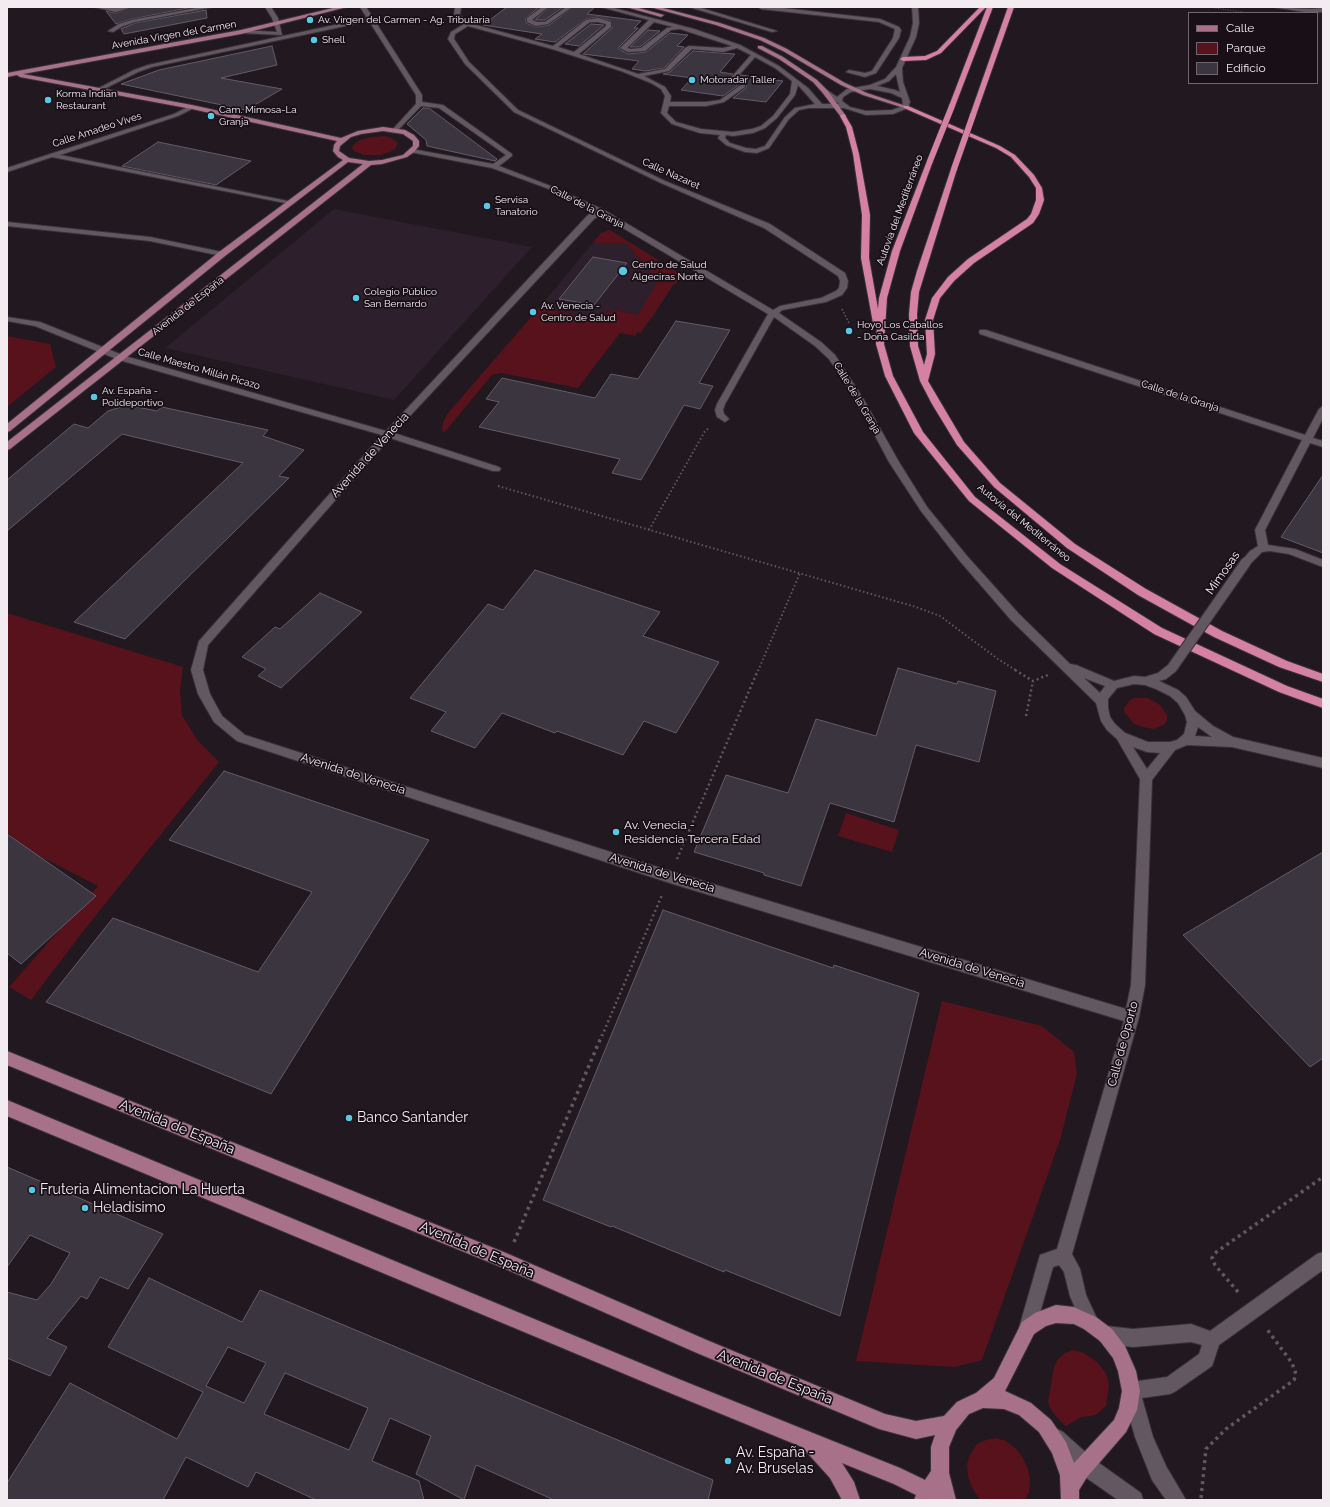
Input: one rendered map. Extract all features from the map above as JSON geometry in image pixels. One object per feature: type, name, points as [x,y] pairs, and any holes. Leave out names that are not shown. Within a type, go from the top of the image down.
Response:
[{"type":"highway","points":[[903,59],[926,58],[939,52],[983,7]]},
{"type":"highway","name":"Autovía del Mediterráneo","points":[[990,7],[896,251],[883,298],[880,344],[889,376],[918,433],[972,499],[1056,566],[1158,631],[1283,689],[1323,704]]},
{"type":"highway","name":"Autovía del Mediterráneo","points":[[1011,7],[954,169],[921,270],[913,314],[914,346],[924,381],[960,443],[997,485],[1071,546],[1142,592],[1218,634],[1283,664],[1323,678]]},
{"type":"highway","points":[[906,107],[998,147],[1013,156],[1024,166],[1039,188],[1040,200],[1035,214],[1030,221],[971,261],[951,279],[936,298],[930,320],[931,354],[924,381]]},
{"type":"highway","points":[[844,116],[856,154],[866,215],[865,258],[880,344]]},
{"type":"main road","name":"Avenida Virgen del Carmen","points":[[7,75],[241,32],[320,7]]},
{"type":"main road","name":"Avenida Virgen del Carmen","points":[[22,65],[276,21],[344,7]]},
{"type":"main road","points":[[629,7],[717,31]]},
{"type":"main road","points":[[653,7],[718,24],[762,39],[785,50],[853,89],[906,107]]},
{"type":"main road","points":[[754,45],[781,58],[805,73],[825,91],[830,100],[839,104],[844,116]]},
{"type":"main road","points":[[40,69],[36,72],[42,77],[43,80]]},
{"type":"main road","points":[[7,72],[192,107],[342,140]]},
{"type":"main road","points":[[17,82],[33,82],[43,80]]},
{"type":"main road","points":[[383,129],[395,130],[412,136],[416,140],[416,146],[412,151],[394,160],[369,163],[347,160],[340,156],[336,151],[337,145],[342,140],[360,132],[383,129]]},
{"type":"main road","name":"Avenida de España","points":[[7,429],[104,352],[222,254],[347,160]]},
{"type":"main road","name":"Avenida de España","points":[[7,446],[122,358],[369,163]]},
{"type":"main road","name":"Avenida de España","points":[[7,1058],[506,1261],[703,1347],[885,1423],[916,1430],[949,1424]]},
{"type":"main road","points":[[7,1108],[673,1386],[806,1438],[900,1477],[929,1497],[940,1473]]},
{"type":"main road","points":[[947,1500],[940,1473],[940,1447],[949,1424],[963,1408],[982,1399],[1000,1384],[1028,1328],[1041,1319],[1056,1314],[1074,1316],[1090,1323],[1106,1335],[1119,1352],[1127,1371],[1131,1392],[1128,1410],[1120,1426],[1084,1466],[1070,1494]]},
{"type":"main road","points":[[982,1399],[1004,1400],[1025,1409],[1045,1426],[1060,1448],[1069,1475],[1070,1494]]},
{"type":"main road","points":[[806,1438],[837,1471],[851,1500]]},
{"type":"street","points":[[97,7],[116,10],[129,7]]},
{"type":"street","points":[[173,14],[174,11],[182,7]]},
{"type":"street","points":[[111,31],[115,27],[128,23],[210,7]]},
{"type":"street","points":[[268,7],[276,21],[280,34]]},
{"type":"street","points":[[363,7],[419,95],[419,104],[395,130]]},
{"type":"street","points":[[458,7],[457,15],[467,24],[554,48],[634,74],[653,82],[663,88],[668,96],[664,112],[668,118],[674,123],[700,131],[724,134],[752,131],[763,126],[775,117],[794,90],[795,80]]},
{"type":"street","points":[[545,7],[529,19],[529,22],[536,24],[546,23],[569,7]]},
{"type":"street","points":[[604,7],[680,27],[738,46],[777,67],[806,89],[818,103]]},
{"type":"street","points":[[692,7],[774,30]]},
{"type":"street","points":[[761,7],[880,21],[897,28],[896,38],[874,72],[865,74],[849,72]]},
{"type":"street","points":[[794,7],[836,10]]},
{"type":"street","points":[[839,104],[840,96],[842,94],[853,89],[870,87],[883,82],[899,68],[913,38],[916,23],[915,7]]},
{"type":"street","points":[[1275,7],[1311,11],[1323,10]]},
{"type":"street","points":[[100,89],[136,71],[150,66],[293,36],[369,18]]},
{"type":"street","points":[[554,48],[588,22],[598,20],[609,23],[609,26],[574,55]]},
{"type":"street","points":[[653,20],[623,48],[630,51],[643,50],[669,29],[680,27]]},
{"type":"street","name":"Calle Nazaret","points":[[467,24],[454,33],[451,39],[467,63],[516,111],[663,182],[767,226],[842,275],[844,281],[843,288],[839,293],[832,297],[800,305],[780,308],[773,313]]},
{"type":"street","points":[[241,32],[293,36]]},
{"type":"street","points":[[634,74],[649,74],[667,70],[687,49],[692,47],[722,50],[738,46]]},
{"type":"street","points":[[730,82],[754,54]]},
{"type":"street","points":[[825,91],[839,104],[854,111],[871,114],[892,112],[906,107],[907,102],[900,82],[899,68]]},
{"type":"street","points":[[805,73],[806,89]]},
{"type":"street","points":[[666,104],[706,104],[722,101],[743,86]]},
{"type":"street","points":[[870,87],[893,91],[905,98]]},
{"type":"street","points":[[724,134],[721,138],[728,144],[745,150],[757,151],[772,142],[787,118],[794,111],[830,100]]},
{"type":"street","points":[[782,107],[818,103],[839,104]]},
{"type":"street","points":[[419,104],[441,106],[510,155],[494,166]]},
{"type":"street","name":"Calle Amadeo Vives","points":[[7,170],[176,115],[192,107]]},
{"type":"street","name":"Calle de la Granja","points":[[412,151],[494,166],[551,188],[601,212],[773,313],[818,344],[832,357],[860,400],[894,462],[924,509],[963,558],[1015,617],[1102,702]]},
{"type":"street","points":[[50,156],[288,203]]},
{"type":"street","name":"Avenida de Venecia","points":[[601,212],[592,217],[388,434],[203,644],[196,670],[204,694],[218,718],[241,738],[670,876],[1132,1017]]},
{"type":"street","points":[[7,224],[150,238],[222,254]]},
{"type":"street","points":[[725,419],[720,415],[719,410],[721,404],[769,317],[773,313]]},
{"type":"street","name":"Calle Maestro Millán Picazo","points":[[7,319],[37,324],[122,358],[388,434],[496,469]]},
{"type":"street","name":"Calle de la Granja","points":[[984,332],[1323,444]]},
{"type":"street","points":[[1323,409],[1260,530],[1264,548],[1285,550],[1323,564]]},
{"type":"street","name":"Mimosas","points":[[1145,681],[1162,676],[1172,668],[1246,562],[1254,553],[1264,548]]},
{"type":"street","name":"Calle de la Granja","points":[[1066,666],[1113,685]]},
{"type":"street","points":[[1172,668],[1174,693]]},
{"type":"street","points":[[1184,740],[1192,729],[1193,722],[1188,707],[1174,693],[1145,681],[1123,682],[1113,685],[1107,691],[1102,702],[1102,708],[1105,718],[1111,727],[1121,736],[1147,747],[1160,748],[1171,746],[1184,740],[1232,742],[1323,763]]},
{"type":"street","points":[[1191,714],[1209,729],[1232,742]]},
{"type":"street","points":[[1121,736],[1146,779],[1171,746]]},
{"type":"street","name":"Calle de Oporto","points":[[1063,1255],[1132,1017],[1138,985],[1146,779]]},
{"type":"street","points":[[1028,1328],[1046,1261],[1063,1255],[1072,1269],[1078,1296],[1090,1323]]},
{"type":"street","points":[[1177,1500],[1159,1473],[1144,1437],[1131,1392],[1170,1385],[1206,1360],[1212,1340],[1323,1260]]},
{"type":"street","points":[[1106,1335],[1133,1338],[1190,1333],[1212,1340]]},
{"type":"street","points":[[1045,1426],[1084,1466],[1134,1500]]},
{"type":"path","points":[[1208,7],[1242,12]]},
{"type":"path","points":[[649,530],[705,431],[714,424],[725,419]]},
{"type":"path","points":[[496,485],[916,606],[940,616],[998,659],[1033,682]]},
{"type":"path","points":[[506,1261],[800,573]]},
{"type":"path","points":[[1033,682],[1066,666]]},
{"type":"path","points":[[1026,716],[1033,682]]},
{"type":"shaded area","name":"Colegio Público San Bernardo","points":[[334,209],[532,247],[394,400],[165,348]]},
{"type":"shaded area","name":"Centro de Salud Algeciras Norte","points":[[610,230],[685,277],[673,285],[652,318],[616,310],[590,316],[539,308],[601,233]]},
{"type":"green space","points":[[385,136],[398,143],[395,149],[390,152],[380,155],[364,155],[354,151],[352,148],[353,145],[360,140],[371,137]]},
{"type":"green space","points":[[610,230],[685,277],[673,285],[641,333],[638,332],[635,336],[620,333],[578,388],[501,373],[492,375],[444,433],[442,429],[443,422],[448,413],[539,308],[590,316],[616,310],[638,315],[658,281],[627,244],[593,243],[601,233]]},
{"type":"green space","points":[[7,336],[50,344],[56,367],[7,407]]},
{"type":"green space","points":[[7,613],[183,667],[180,691],[182,715],[198,741],[219,762],[85,929],[31,1000],[9,987],[98,886],[24,848],[7,832]]},
{"type":"green space","points":[[1135,698],[1148,698],[1160,705],[1167,715],[1167,720],[1164,725],[1153,729],[1133,723],[1125,713],[1124,708],[1130,700]]},
{"type":"green space","points":[[846,813],[899,830],[892,852],[838,836]]},
{"type":"green space","points":[[942,1001],[1042,1026],[1074,1052],[1077,1074],[1060,1140],[982,1360],[954,1367],[856,1361]]},
{"type":"green space","points":[[1073,1350],[1084,1353],[1097,1362],[1106,1373],[1109,1385],[1106,1406],[1096,1415],[1082,1417],[1066,1426],[1054,1414],[1048,1402],[1054,1367],[1058,1359],[1065,1353]]},
{"type":"green space","points":[[996,1438],[1006,1441],[1016,1449],[1023,1458],[1028,1469],[1030,1480],[1029,1492],[1025,1500],[980,1500],[973,1489],[968,1477],[967,1464],[971,1453],[977,1444]]},
{"type":"building","points":[[133,7],[193,7],[132,19],[116,24],[106,11],[116,13]]},
{"type":"building","points":[[507,7],[539,7],[526,18],[526,23],[536,27],[549,25],[573,7],[595,7],[587,14],[641,21],[634,28],[638,28],[619,47],[619,49],[628,54],[646,52],[670,33],[688,35],[677,46],[684,47],[664,68],[645,71],[632,69],[639,61],[583,54],[612,28],[611,21],[598,17],[586,19],[555,42],[535,39],[542,34],[483,25]]},
{"type":"building","points":[[549,7],[563,7],[545,20],[535,20]]},
{"type":"building","points":[[206,10],[207,18],[124,34],[121,29],[135,23]]},
{"type":"building","points":[[591,24],[604,25],[579,46],[565,44]]},
{"type":"building","points":[[648,30],[660,31],[640,47],[630,47]]},
{"type":"building","points":[[272,46],[277,65],[221,78],[282,89],[246,110],[121,84],[159,70]]},
{"type":"building","points":[[693,51],[735,54],[720,72],[733,74],[727,80],[728,84],[733,84],[741,75],[783,81],[766,102],[733,98],[746,88],[745,84],[740,84],[723,96],[681,90],[692,78],[663,74],[670,72]]},
{"type":"building","points":[[423,108],[429,108],[497,159],[495,161],[427,146],[426,140],[407,124]]},
{"type":"building","points":[[158,142],[251,161],[216,185],[122,166]]},
{"type":"building","points":[[593,257],[627,263],[594,305],[559,299]]},
{"type":"building","points":[[676,321],[730,330],[699,383],[713,386],[700,409],[684,405],[641,480],[612,473],[620,459],[479,427],[499,402],[486,399],[502,378],[595,398],[611,374],[638,379]]},
{"type":"building","points":[[127,405],[157,411],[162,407],[268,430],[263,436],[304,450],[279,476],[289,478],[125,639],[74,622],[243,463],[122,434],[7,531],[7,480],[74,424],[88,428],[108,411]]},
{"type":"building","points":[[1323,475],[1323,553],[1281,537]]},
{"type":"building","points":[[535,570],[660,612],[643,636],[719,662],[676,733],[644,721],[623,755],[557,731],[555,733],[502,713],[475,748],[431,731],[446,712],[410,698],[488,604],[503,610]]},
{"type":"building","points":[[320,593],[362,612],[281,688],[258,676],[266,669],[242,657],[275,627],[280,629]]},
{"type":"building","points":[[898,668],[957,684],[958,681],[996,691],[979,762],[916,745],[894,822],[830,803],[801,886],[694,852],[726,775],[788,793],[816,719],[876,736]]},
{"type":"building","points":[[224,771],[429,840],[271,1094],[46,1002],[113,918],[258,972],[312,892],[169,840]]},
{"type":"building","points":[[7,834],[96,896],[21,964],[7,953]]},
{"type":"building","points":[[1323,852],[1323,1058],[1310,1067],[1183,935]]},
{"type":"building","points":[[663,910],[833,968],[834,965],[919,993],[840,1316],[725,1270],[724,1272],[612,1226],[611,1227],[543,1200]]},
{"type":"building","points":[[7,1167],[163,1234],[128,1289],[100,1277],[87,1299],[81,1296],[47,1338],[67,1347],[50,1376],[7,1358],[7,1292],[37,1300],[51,1284],[70,1253],[30,1235],[7,1267]]},
{"type":"building","points":[[149,1278],[242,1322],[260,1290],[713,1480],[708,1500],[554,1500],[476,1465],[464,1500],[416,1474],[431,1436],[390,1418],[372,1461],[419,1481],[424,1500],[316,1500],[256,1472],[248,1487],[186,1457],[163,1500],[7,1500],[7,1483],[70,1383],[177,1439],[203,1392],[108,1347]],"holes":[[[228,1347],[266,1363],[244,1403],[206,1386]],[[285,1373],[368,1408],[349,1450],[264,1414]]]},
{"type":"place","name":"Av. Virgen del Carmen - Ag. Tributaria","points":[[310,20]]},
{"type":"place","name":"Shell","points":[[314,40]]},
{"type":"place","name":"Motoradar Taller","points":[[692,80]]},
{"type":"place","name":"Korma Indian Restaurant","points":[[48,100]]},
{"type":"place","name":"Cam. Mimosa-La Granja","points":[[211,116]]},
{"type":"place","name":"Servisa Tanatorio","points":[[487,206]]},
{"type":"place","name":"Centro de Salud Algeciras Norte","points":[[623,271]]},
{"type":"place","name":"Colegio Público San Bernardo","points":[[356,298]]},
{"type":"place","name":"Av. Venecia - Centro de Salud","points":[[533,312]]},
{"type":"place","name":"Hoyo Los Caballos - Doña Casilda","points":[[849,331]]},
{"type":"place","name":"Av. España - Polideportivo","points":[[94,397]]},
{"type":"place","name":"Av. Venecia - Residencia Tercera Edad","points":[[616,832]]},
{"type":"place","name":"Banco Santander","points":[[349,1118]]},
{"type":"place","name":"Fruteria Alimentacion La Huerta","points":[[32,1190]]},
{"type":"place","name":"Heladísimo","points":[[85,1208]]},
{"type":"place","name":"Av. España - Av. Bruselas","points":[[728,1461]]}]
